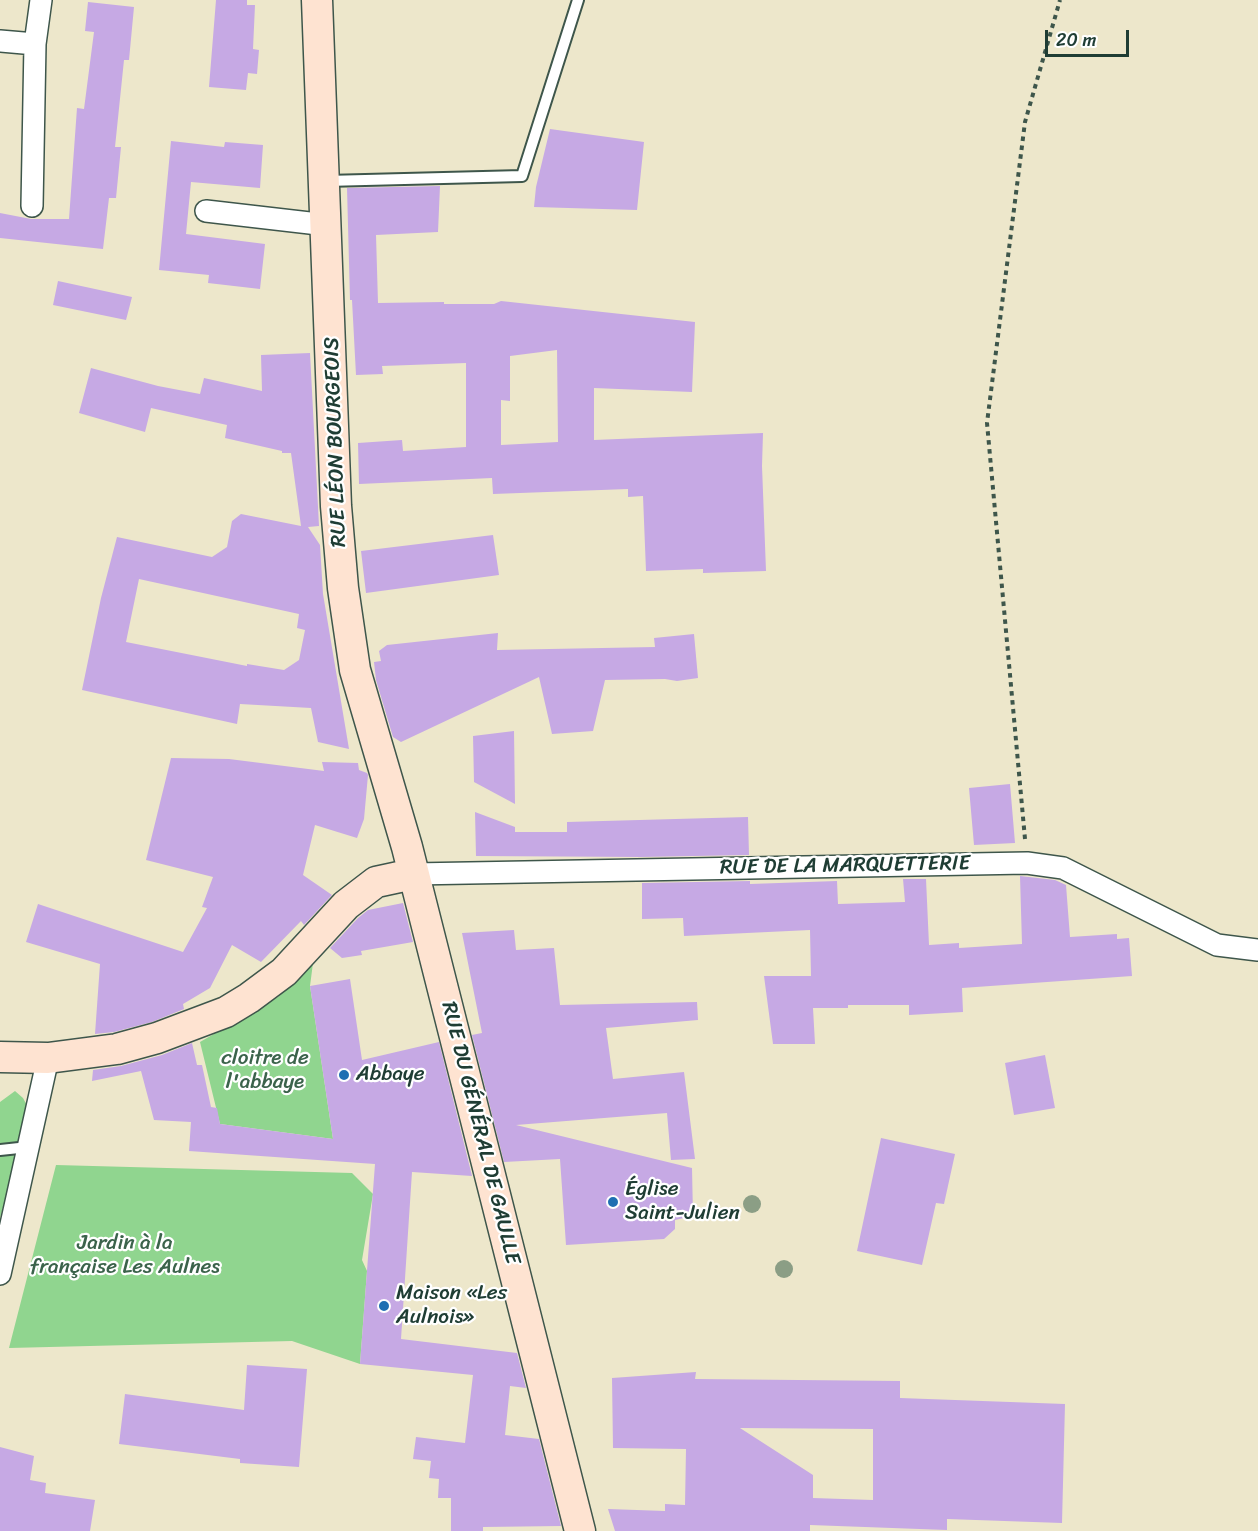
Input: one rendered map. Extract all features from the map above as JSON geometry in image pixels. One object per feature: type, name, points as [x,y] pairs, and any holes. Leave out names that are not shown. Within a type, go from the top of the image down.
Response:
[{"type":"street","points":[[32,206],[35,44],[40,0]]},
{"type":"street","name":"RUE LÉON BOURGEOIS","points":[[317,0],[336,506],[343,588],[355,670],[408,847],[413,874]]},
{"type":"street","points":[[0,41],[35,44]]},
{"type":"street","points":[[206,211],[327,225]]},
{"type":"street","name":"RUE DE LA MARQUETTERIE","points":[[413,874],[1027,863],[1063,868],[1217,945],[1258,950]]},
{"type":"street","points":[[0,1057],[48,1058],[117,1049],[158,1038],[226,1012],[284,972],[346,905],[376,882],[413,874]]},
{"type":"street","name":"RUE DU GÉNÉRAL DE GAULLE","points":[[413,874],[580,1531]]},
{"type":"street","points":[[0,1274],[48,1058]]},
{"type":"lane","points":[[324,181],[522,176],[578,0]]},
{"type":"lane","points":[[0,1150],[19,1148],[27,1150]]},
{"type":"path","points":[[1027,863],[987,423],[1025,122],[1060,0]]},
{"type":"green space","name":"cloitre de l'abbaye","points":[[313,963],[310,986],[333,1139],[220,1124],[200,1042],[278,997]]},
{"type":"green space","points":[[15,1091],[23,1098],[30,1111],[0,1218],[0,1102]]},
{"type":"green space","name":"Jardin à la française Les Aulnes","points":[[56,1165],[352,1173],[373,1194],[362,1260],[367,1271],[360,1364],[292,1341],[9,1348]]},
{"type":"building","points":[[216,0],[247,0],[247,5],[255,5],[253,49],[259,50],[257,74],[248,73],[246,90],[209,87]]},
{"type":"building","points":[[88,2],[134,7],[129,60],[124,60],[115,147],[121,147],[116,198],[109,198],[103,249],[0,238],[0,213],[31,219],[69,219],[77,108],[84,109],[94,32],[85,31]]},
{"type":"building","points":[[550,129],[644,142],[637,210],[534,207],[536,187]]},
{"type":"building","points":[[171,141],[224,147],[225,142],[263,145],[260,188],[191,182],[186,234],[265,244],[260,289],[208,283],[209,275],[159,270]]},
{"type":"building","points":[[440,186],[438,232],[376,235],[378,303],[494,304],[501,301],[695,322],[692,392],[594,388],[594,440],[763,433],[766,571],[703,573],[703,569],[646,571],[643,496],[628,497],[628,489],[493,494],[492,478],[359,484],[358,443],[402,440],[403,451],[466,447],[466,363],[382,366],[383,374],[356,375],[352,300],[350,300],[347,188]],"holes":[[[557,350],[558,442],[501,445],[501,400],[510,401],[510,356]]]},
{"type":"building","points":[[58,281],[132,297],[126,320],[53,305]]},
{"type":"building","points":[[310,353],[319,526],[308,527],[320,545],[323,594],[349,749],[318,742],[311,708],[240,704],[237,724],[82,690],[101,598],[117,537],[212,557],[227,547],[232,521],[241,514],[301,526],[291,453],[282,453],[282,451],[225,438],[227,425],[151,408],[145,432],[79,413],[91,368],[158,386],[200,394],[204,378],[262,391],[261,355]],"holes":[[[139,579],[299,614],[297,628],[305,630],[299,660],[284,670],[247,664],[247,666],[126,642]]]},
{"type":"building","points":[[493,535],[499,575],[366,593],[361,551]]},
{"type":"building","points":[[498,633],[497,650],[655,647],[654,638],[694,634],[698,678],[677,681],[665,679],[605,680],[593,731],[552,734],[539,677],[401,742],[393,737],[376,680],[374,662],[381,661],[379,651],[387,645]]},
{"type":"building","points":[[514,731],[515,804],[474,782],[473,736]]},
{"type":"building","points":[[171,758],[229,759],[324,771],[322,762],[358,763],[359,770],[368,775],[364,819],[357,838],[315,825],[303,875],[332,895],[304,925],[301,921],[261,962],[232,945],[210,988],[183,1004],[184,1009],[152,1022],[114,1032],[95,1034],[100,964],[26,942],[38,904],[183,952],[207,908],[202,907],[213,877],[146,860]]},
{"type":"building","points":[[1010,784],[1015,843],[974,845],[969,788]]},
{"type":"building","points":[[475,812],[515,827],[515,832],[567,832],[567,822],[748,817],[749,855],[476,856]]},
{"type":"building","points":[[1020,876],[1055,880],[1066,885],[1070,937],[1117,934],[1117,939],[1129,938],[1132,976],[962,988],[963,1012],[909,1015],[909,1005],[848,1005],[848,1008],[813,1008],[815,1044],[773,1044],[764,976],[811,976],[810,930],[684,936],[683,918],[642,919],[642,883],[750,881],[750,884],[837,881],[838,904],[905,902],[903,879],[926,879],[929,945],[959,943],[959,948],[1022,944]]},
{"type":"building","points":[[403,903],[413,942],[361,951],[362,955],[342,958],[330,948],[368,910]]},
{"type":"building","points":[[514,930],[516,950],[554,948],[560,1005],[697,1002],[698,1020],[606,1028],[613,1079],[684,1072],[695,1159],[671,1160],[667,1113],[516,1125],[692,1168],[693,1216],[675,1220],[675,1229],[664,1239],[566,1245],[560,1159],[504,1162],[472,1035],[482,1033],[462,933]]},
{"type":"building","points":[[350,979],[362,1060],[439,1042],[472,1176],[412,1172],[401,1339],[517,1353],[526,1388],[510,1386],[505,1435],[539,1439],[561,1526],[483,1527],[483,1531],[451,1531],[451,1498],[438,1498],[439,1479],[429,1478],[431,1461],[413,1459],[416,1437],[465,1443],[473,1375],[360,1364],[375,1164],[189,1151],[191,1122],[154,1120],[141,1071],[92,1081],[93,1070],[121,1066],[162,1055],[192,1043],[197,1065],[202,1065],[211,1107],[217,1108],[220,1124],[333,1139],[310,986]]},
{"type":"building","points":[[1045,1055],[1055,1108],[1014,1115],[1005,1063]]},
{"type":"building","points":[[881,1138],[955,1154],[944,1204],[936,1203],[922,1265],[857,1251]]},
{"type":"building","points":[[247,1365],[307,1369],[299,1467],[240,1463],[240,1459],[119,1444],[125,1394],[244,1410]]},
{"type":"building","points":[[696,1372],[695,1379],[900,1381],[900,1398],[1065,1404],[1062,1523],[947,1519],[947,1530],[810,1525],[810,1531],[615,1531],[608,1509],[665,1511],[665,1504],[685,1505],[686,1449],[613,1448],[612,1378]],"holes":[[[740,1428],[873,1429],[873,1500],[813,1498],[813,1475]]]},
{"type":"building","points":[[0,1447],[34,1456],[30,1480],[46,1483],[45,1493],[95,1500],[90,1531],[0,1531]]},
{"type":"place","name":"Abbaye","points":[[344,1075]]},
{"type":"place","name":"Église Saint-Julien","points":[[613,1202]]},
{"type":"place","name":"Maison «Les Aulnois»","points":[[384,1306]]}]
